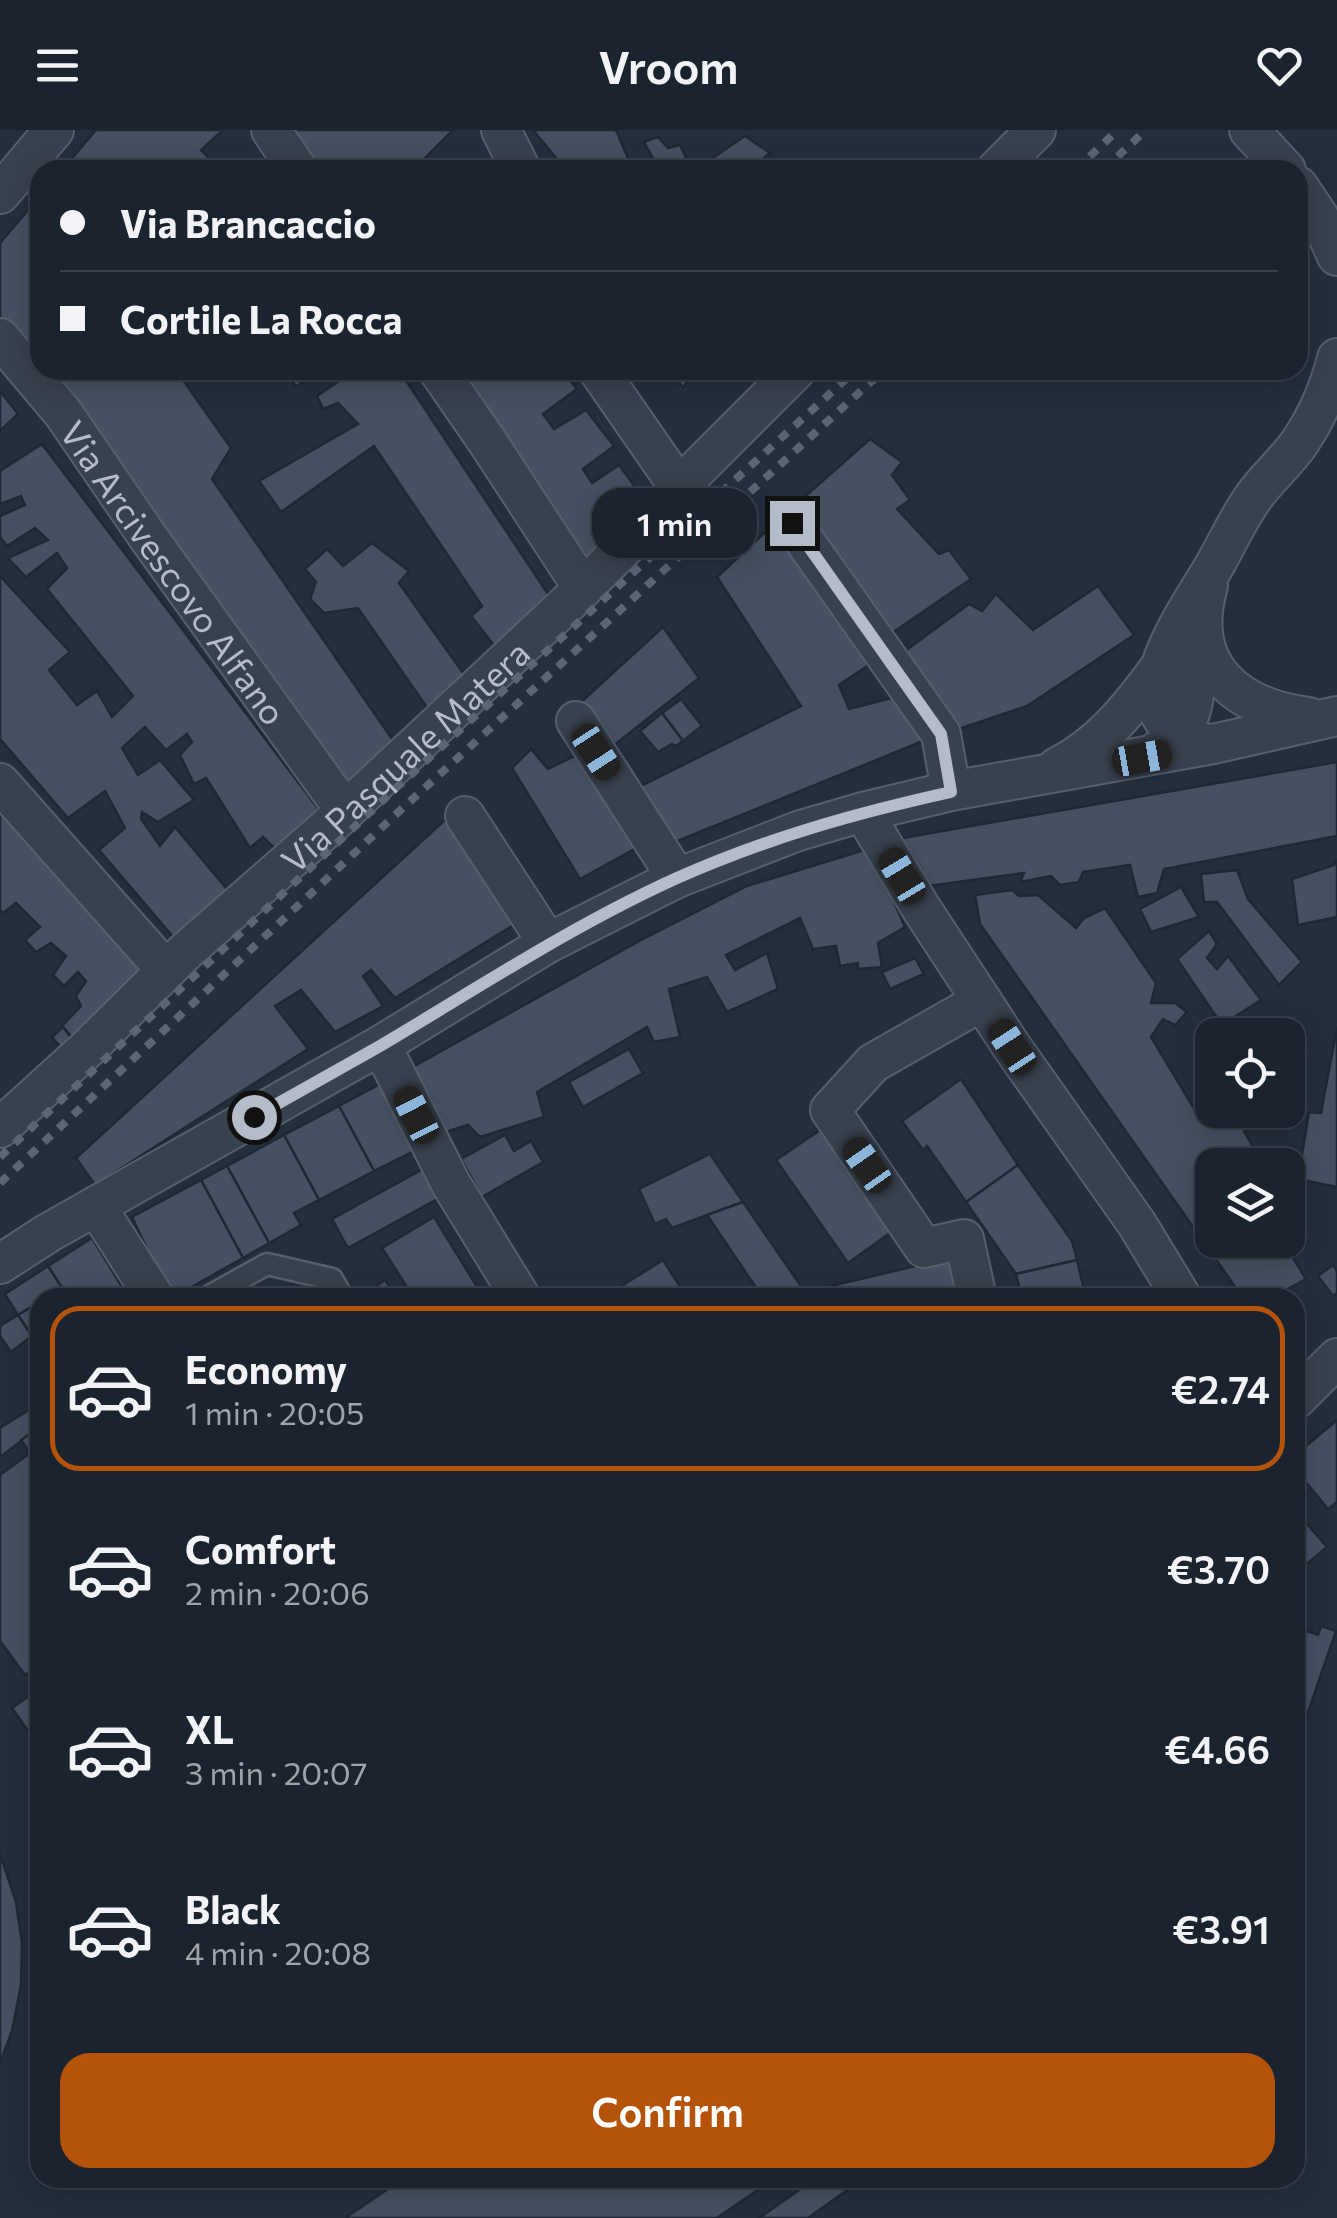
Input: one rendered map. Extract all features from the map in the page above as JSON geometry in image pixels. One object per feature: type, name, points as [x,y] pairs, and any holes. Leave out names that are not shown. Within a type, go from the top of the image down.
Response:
[{"type":"street","points":[[0,194],[54,130]]},
{"type":"street","points":[[271,130],[291,160]]},
{"type":"street","points":[[501,130],[515,160]]},
{"type":"street","points":[[1006,160],[1036,130]]},
{"type":"street","points":[[1249,130],[1277,160]]},
{"type":"street","points":[[1308,191],[1337,214]]},
{"type":"street","points":[[1308,200],[1337,256]]},
{"type":"street","name":"Via Arcivescovo Alfano","points":[[0,338],[30,373]]},
{"type":"street","points":[[1032,778],[1085,751],[1124,714],[1158,670],[1231,533],[1255,495],[1296,448],[1325,398],[1337,358]]},
{"type":"street","name":"Via Arcivescovo Alfano","points":[[36,380],[63,412],[333,794],[348,809]]},
{"type":"street","points":[[445,380],[582,588]]},
{"type":"street","points":[[605,380],[679,487]]},
{"type":"street","name":"Via Pasquale Matera","points":[[0,1128],[582,588],[665,508],[679,487],[786,380]]},
{"type":"street","points":[[1296,448],[1337,426]]},
{"type":"street","points":[[792,523],[941,734],[951,792]]},
{"type":"street","points":[[1196,740],[1193,707],[1197,642],[1214,565]]},
{"type":"street","points":[[1202,618],[1205,646],[1212,664],[1236,690],[1272,710],[1332,718]]},
{"type":"street","points":[[1158,670],[1156,698],[1160,714],[1170,728],[1196,740]]},
{"type":"street","points":[[0,1264],[380,1045],[548,943],[677,878],[798,830],[863,812],[1142,758],[1196,740],[1332,718]]},
{"type":"street","points":[[576,721],[677,878]]},
{"type":"street","points":[[0,783],[168,969]]},
{"type":"street","points":[[863,812],[982,1001],[1137,1224],[1176,1288]]},
{"type":"street","points":[[465,816],[548,943]]},
{"type":"street","points":[[975,1288],[964,1239],[924,1248],[830,1110],[873,1064],[982,1001]]},
{"type":"street","points":[[380,1045],[451,1184],[516,1288]]},
{"type":"street","points":[[96,1206],[149,1288]]},
{"type":"street","points":[[1305,1390],[1337,1358]]},
{"type":"lane","points":[[224,1288],[267,1264],[332,1279],[337,1288]]},
{"type":"building","points":[[96,130],[223,130],[201,150],[211,160],[70,160]]},
{"type":"building","points":[[287,130],[453,130],[423,160],[307,160]]},
{"type":"building","points":[[533,130],[616,130],[629,160],[558,160]]},
{"type":"building","points":[[745,136],[770,153],[761,160],[710,160]]},
{"type":"building","points":[[658,137],[668,148],[680,145],[687,160],[654,160],[644,142]]},
{"type":"building","points":[[30,208],[29,358],[0,324],[0,243]]},
{"type":"building","points":[[56,380],[183,380],[231,448],[212,479],[397,746],[352,788]]},
{"type":"building","points":[[340,380],[406,380],[552,600],[500,653],[471,616],[482,606],[374,446],[281,512],[259,481],[358,424],[338,403],[323,409],[317,396]]},
{"type":"building","points":[[461,380],[570,380],[577,389],[543,414],[554,429],[586,410],[614,446],[583,469],[592,483],[619,465],[653,511],[590,566]]},
{"type":"building","points":[[0,391],[18,414],[0,431]]},
{"type":"building","points":[[870,439],[902,462],[892,475],[910,500],[897,509],[939,554],[949,550],[971,579],[889,635],[801,500]]},
{"type":"building","points":[[42,444],[323,815],[282,856],[263,837],[250,848],[206,778],[194,784],[180,755],[192,742],[187,734],[166,750],[145,727],[122,748],[138,775],[160,760],[194,800],[158,822],[142,812],[141,819],[160,846],[175,827],[231,894],[180,945],[99,850],[125,828],[105,791],[68,818],[0,739],[0,576],[70,652],[49,670],[77,705],[97,691],[112,717],[133,696],[47,589],[67,568],[57,553],[26,577],[8,558],[48,540],[35,528],[7,546],[0,537],[0,516],[25,505],[21,496],[0,504],[0,471]]},
{"type":"building","points":[[775,523],[875,661],[839,685],[849,709],[899,696],[923,741],[670,844],[637,788],[801,706],[717,577]]},
{"type":"building","points":[[372,543],[409,571],[399,583],[466,677],[428,709],[358,608],[324,613],[310,599],[316,582],[305,569],[327,549],[343,566]]},
{"type":"building","points":[[1098,586],[1134,635],[1027,706],[953,731],[901,654],[969,604],[982,611],[996,594],[1033,630]]},
{"type":"building","points":[[663,627],[699,678],[608,750],[580,703]]},
{"type":"building","points":[[681,699],[702,726],[683,741],[662,713]]},
{"type":"building","points":[[662,713],[683,741],[658,752],[640,731]]},
{"type":"building","points":[[531,749],[548,769],[583,752],[638,847],[580,879],[512,768]]},
{"type":"building","points":[[1337,762],[1337,836],[1164,869],[1157,893],[1138,897],[1130,865],[1083,872],[1079,882],[1060,885],[1051,876],[1020,882],[1024,873],[921,887],[897,839]]},
{"type":"building","points":[[0,811],[148,977],[79,1045],[62,1026],[81,1006],[76,996],[86,981],[78,972],[64,986],[53,975],[66,956],[51,943],[36,952],[25,940],[40,927],[16,903],[3,913],[0,910]]},
{"type":"building","points":[[447,818],[517,923],[395,998],[371,970],[363,976],[383,1006],[335,1032],[301,990],[275,1006],[308,1049],[95,1185],[76,1158]]},
{"type":"building","points":[[871,848],[905,927],[878,943],[882,967],[858,969],[858,963],[840,966],[836,946],[813,949],[800,918],[726,955],[735,970],[767,953],[778,989],[727,1012],[707,977],[669,989],[680,1037],[654,1042],[647,1027],[537,1092],[544,1117],[480,1137],[468,1125],[436,1135],[409,1069],[747,886]]},
{"type":"building","points":[[1337,859],[1337,917],[1298,925],[1292,879],[1334,865]]},
{"type":"building","points":[[1237,870],[1248,899],[1302,962],[1279,985],[1217,902],[1204,902],[1201,874]]},
{"type":"building","points":[[1181,887],[1199,917],[1151,932],[1140,909]]},
{"type":"building","points":[[1012,890],[1019,896],[1038,895],[1076,928],[1084,918],[1105,908],[1156,983],[1151,1003],[1175,1003],[1187,1012],[1175,1025],[1163,1019],[1151,1037],[1195,1110],[1195,1128],[1246,1128],[1254,1148],[1195,1148],[1195,1230],[980,924],[975,895]]},
{"type":"building","points":[[1209,931],[1217,944],[1207,958],[1217,969],[1228,956],[1261,1000],[1233,1018],[1217,1018],[1177,959]]},
{"type":"building","points":[[915,958],[924,974],[890,989],[882,972]]},
{"type":"building","points":[[63,1027],[78,1047],[68,1056],[52,1037]]},
{"type":"building","points":[[1337,1027],[1337,1187],[1305,1180],[1303,1148],[1309,1112],[1321,1113]]},
{"type":"building","points":[[629,1049],[643,1073],[583,1107],[569,1082]]},
{"type":"building","points":[[961,1079],[1018,1165],[966,1202],[927,1146],[923,1150],[902,1121]]},
{"type":"building","points":[[384,1082],[422,1147],[374,1171],[339,1106]]},
{"type":"building","points":[[339,1106],[374,1171],[319,1200],[284,1135]]},
{"type":"building","points":[[826,1126],[897,1228],[848,1263],[776,1160]]},
{"type":"building","points":[[284,1135],[319,1200],[294,1213],[301,1225],[269,1243],[227,1166]]},
{"type":"building","points":[[505,1135],[514,1151],[531,1141],[543,1162],[482,1197],[461,1159]]},
{"type":"building","points":[[710,1154],[743,1202],[672,1228],[666,1219],[655,1224],[639,1189]]},
{"type":"building","points":[[1018,1165],[1072,1241],[1077,1260],[1016,1274],[966,1202]]},
{"type":"building","points":[[227,1166],[269,1243],[243,1258],[201,1180]]},
{"type":"building","points":[[425,1168],[441,1197],[348,1248],[332,1219]]},
{"type":"building","points":[[201,1180],[243,1258],[190,1288],[168,1288],[132,1217]]},
{"type":"building","points":[[743,1202],[802,1288],[756,1288],[707,1215]]},
{"type":"building","points":[[434,1217],[478,1288],[408,1288],[382,1248]]},
{"type":"building","points":[[92,1238],[123,1288],[62,1288],[48,1266]]},
{"type":"building","points":[[950,1258],[958,1288],[822,1288]]},
{"type":"building","points":[[1215,1258],[1293,1258],[1306,1279],[1289,1288],[1236,1288]]},
{"type":"building","points":[[663,1260],[681,1288],[621,1288]]},
{"type":"building","points":[[1077,1260],[1084,1288],[1020,1288],[1016,1274]]},
{"type":"building","points":[[1333,1265],[1337,1271],[1337,1293],[1333,1296],[1318,1276]]},
{"type":"building","points":[[48,1266],[62,1288],[30,1288],[30,1308],[18,1315],[5,1294]]},
{"type":"building","points":[[385,1280],[390,1288],[373,1288]]},
{"type":"building","points":[[30,1308],[30,1333],[18,1315]]},
{"type":"building","points":[[18,1315],[30,1338],[11,1352],[0,1336],[0,1326]]},
{"type":"building","points":[[30,1409],[30,1434],[0,1457],[0,1428]]},
{"type":"building","points":[[1337,1420],[1337,1502],[1328,1509],[1305,1481],[1305,1447]]},
{"type":"building","points":[[30,1434],[30,1452],[21,1440]]},
{"type":"building","points":[[30,1453],[30,1671],[25,1675],[0,1641],[0,1475]]},
{"type":"building","points":[[1305,1522],[1327,1547],[1305,1566]]},
{"type":"building","points":[[1321,1626],[1336,1631],[1305,1721],[1305,1636],[1307,1631],[1318,1635]]},
{"type":"building","points":[[30,1695],[30,1734],[12,1708]]},
{"type":"building","points":[[0,1854],[16,1902],[22,1943],[21,1985],[12,2031],[0,2063]]},
{"type":"building","points":[[389,2188],[760,2188],[717,2218],[345,2218]]},
{"type":"building","points":[[802,2188],[850,2188],[808,2218],[759,2218]]},
{"type":"railway","points":[[1086,160],[1118,130]]},
{"type":"railway","points":[[1114,160],[1146,130]]},
{"type":"railway","points":[[0,1157],[395,789],[845,380]]},
{"type":"railway","points":[[0,1183],[406,805],[873,380]]},
{"type":"route","points":[[254,1117],[548,943],[677,878],[798,830],[951,792],[941,734],[792,523]]}]
